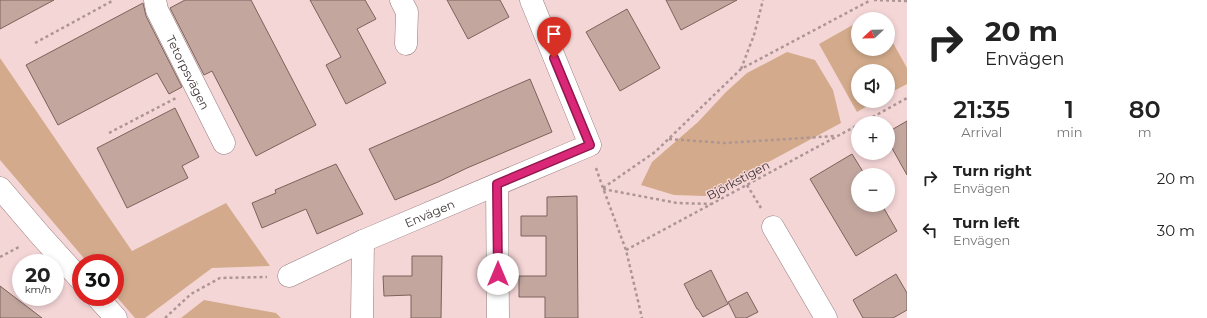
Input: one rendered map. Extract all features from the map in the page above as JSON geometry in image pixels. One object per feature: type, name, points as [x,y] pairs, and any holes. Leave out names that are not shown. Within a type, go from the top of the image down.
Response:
[{"type":"street","name":"Tetorpsvägen","points":[[155,0],[157,10],[224,143]]},
{"type":"street","points":[[401,0],[407,12],[406,44]]},
{"type":"street","points":[[531,0],[590,145]]},
{"type":"street","name":"Envägen","points":[[289,276],[362,241],[590,145]]},
{"type":"street","points":[[497,184],[498,318]]},
{"type":"street","points":[[0,188],[72,270]]},
{"type":"street","points":[[773,227],[826,318]]},
{"type":"street","points":[[362,241],[362,318]]},
{"type":"street","points":[[105,306],[116,318]]},
{"type":"path","points":[[34,43],[114,0]]},
{"type":"path","points":[[740,69],[754,35],[763,0]]},
{"type":"path","points":[[603,188],[655,152],[740,69],[873,0],[907,1]]},
{"type":"path","points":[[109,133],[196,87]]},
{"type":"path","points":[[875,116],[907,98]]},
{"type":"path","name":"Björkstigen","points":[[626,250],[851,129]]},
{"type":"path","points":[[668,139],[725,144],[838,136]]},
{"type":"path","points":[[590,145],[603,188],[626,250],[642,318]]},
{"type":"path","points":[[748,185],[754,198]]},
{"type":"path","points":[[603,188],[677,202],[712,204]]},
{"type":"path","points":[[165,318],[191,294],[220,278],[289,276]]},
{"type":"shaded area","points":[[851,26],[851,56],[895,56],[895,47],[907,68],[907,84],[895,90],[895,64],[851,64],[851,101],[819,44]]},
{"type":"shaded area","points":[[787,52],[815,60],[833,90],[841,123],[705,196],[674,195],[641,185],[652,162],[698,122],[726,92],[747,73]]},
{"type":"shaded area","points":[[0,58],[132,251],[226,203],[270,266],[212,268],[145,318],[135,318],[124,305],[124,254],[80,254],[0,160]]},
{"type":"shaded area","points":[[855,108],[864,108],[857,112]]},
{"type":"shaded area","points":[[204,300],[276,313],[281,318],[181,318]]},
{"type":"building","points":[[0,0],[54,0],[0,29]]},
{"type":"building","points":[[185,0],[251,0],[316,125],[256,156],[212,71],[204,75],[170,8]]},
{"type":"building","points":[[310,0],[365,0],[376,19],[357,29],[386,83],[346,104],[326,65],[341,57]]},
{"type":"building","points":[[447,0],[500,0],[509,17],[468,39]]},
{"type":"building","points":[[666,0],[737,0],[681,30]]},
{"type":"building","points":[[143,3],[146,16],[182,87],[169,94],[157,73],[58,125],[26,65]]},
{"type":"building","points":[[627,9],[660,68],[620,91],[586,32]]},
{"type":"building","points":[[530,79],[552,132],[395,200],[369,149]]},
{"type":"building","points":[[175,108],[199,157],[182,166],[188,178],[127,208],[97,148]]},
{"type":"building","points":[[907,121],[907,175],[895,154],[895,128]]},
{"type":"building","points":[[851,155],[851,160],[856,160],[861,168],[851,168],[851,212],[886,212],[897,231],[856,256],[810,179]]},
{"type":"building","points":[[336,164],[363,214],[317,234],[306,209],[262,228],[252,203],[276,193],[275,190]]},
{"type":"building","points":[[577,196],[578,318],[545,318],[545,297],[519,297],[519,276],[546,276],[546,236],[521,236],[521,216],[547,216],[547,197]]},
{"type":"building","points":[[412,256],[442,256],[441,318],[411,318],[411,295],[384,296],[383,276],[412,276]]},
{"type":"building","points":[[711,270],[728,304],[703,317],[697,309],[684,284]]},
{"type":"building","points":[[896,274],[907,293],[907,310],[893,318],[863,318],[853,300]]},
{"type":"building","points":[[0,286],[12,295],[12,306],[26,306],[42,318],[0,318]]},
{"type":"building","points":[[747,292],[758,312],[746,318],[736,318],[728,302]]},
{"type":"route","points":[[498,274],[497,184],[590,145],[554,58]]}]
